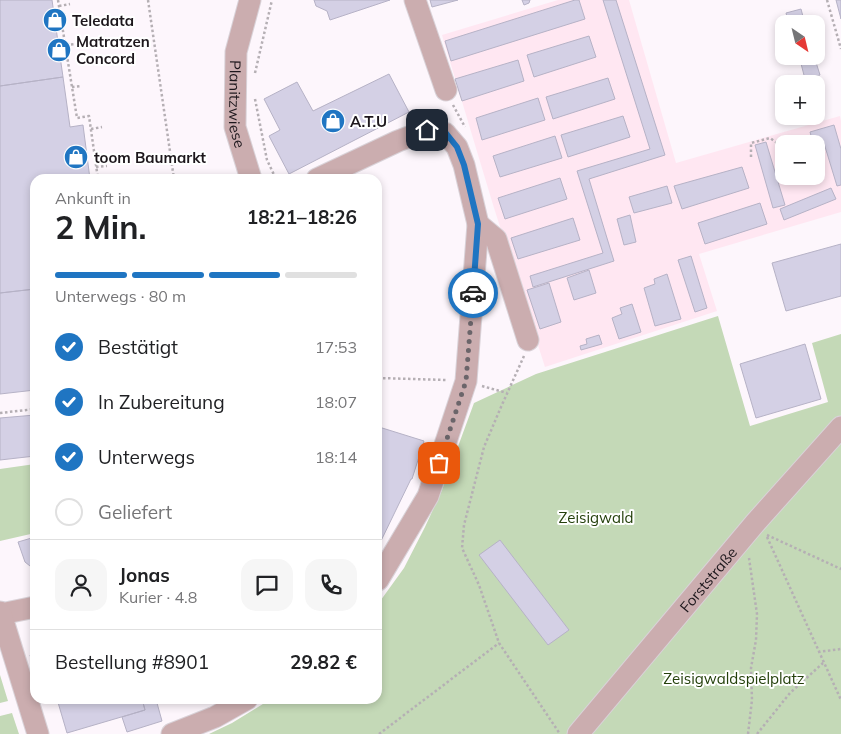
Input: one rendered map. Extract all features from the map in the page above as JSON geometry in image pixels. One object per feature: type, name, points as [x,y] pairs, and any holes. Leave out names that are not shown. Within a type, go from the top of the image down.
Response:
[{"type":"street","name":"Planitzwiese","points":[[249,174],[235,127],[236,52],[250,0]]},
{"type":"street","points":[[415,0],[446,90]]},
{"type":"street","points":[[327,174],[398,140],[427,130],[445,132],[457,147],[464,165],[478,224],[466,381],[428,496],[382,573]]},
{"type":"street","points":[[478,224],[496,239],[528,340]]},
{"type":"street","name":"Forststraße","points":[[578,734],[756,522],[841,427]]},
{"type":"street","points":[[30,608],[0,613],[38,734]]},
{"type":"street","points":[[172,734],[215,717],[238,704]]},
{"type":"path","points":[[58,0],[77,118],[89,116],[97,174]]},
{"type":"path","points":[[148,0],[173,174]]},
{"type":"path","points":[[255,82],[259,55],[272,0]]},
{"type":"path","points":[[827,0],[841,49]]},
{"type":"path","points":[[59,6],[70,4]]},
{"type":"path","points":[[66,45],[76,44]]},
{"type":"path","points":[[72,87],[81,86]]},
{"type":"path","points":[[255,90],[258,118],[267,160],[274,174]]},
{"type":"path","points":[[91,129],[102,127]]},
{"type":"path","points":[[750,157],[751,144],[770,138],[775,142]]},
{"type":"path","points":[[96,168],[107,166]]},
{"type":"path","points":[[528,340],[523,362],[507,393],[484,447],[464,526],[462,548],[479,585],[499,643],[560,734]]},
{"type":"path","points":[[382,378],[466,381],[507,393]]},
{"type":"path","points":[[0,413],[30,409]]},
{"type":"path","points":[[841,568],[766,534],[841,700]]},
{"type":"path","points":[[748,554],[756,614],[756,640],[751,668],[752,700],[748,734]]},
{"type":"path","points":[[379,734],[499,643]]},
{"type":"path","points":[[818,652],[841,649]]},
{"type":"path","points":[[757,734],[790,693],[823,663]]},
{"type":"shaded area","points":[[558,0],[629,0],[676,163],[809,125],[825,125],[825,120],[840,116],[841,212],[699,254],[717,311],[545,367],[494,208],[442,35]]},
{"type":"green space","name":"Zeisigwald","points":[[718,316],[750,426],[828,402],[812,343],[841,334],[841,734],[209,734],[232,723],[263,704],[382,704],[382,598],[404,568],[425,527],[442,490],[474,403],[536,374]]},
{"type":"green space","points":[[30,465],[30,534],[0,541],[0,469]]},
{"type":"green space","points":[[0,675],[8,701],[0,703]]},
{"type":"green space","points":[[12,713],[19,734],[0,734],[0,716]]},
{"type":"building","points":[[0,0],[52,0],[63,77],[0,86]]},
{"type":"building","points":[[314,0],[390,0],[330,20],[327,11],[316,6]]},
{"type":"building","points":[[430,0],[458,0],[432,7]]},
{"type":"building","points":[[522,0],[530,0],[529,3],[524,5]]},
{"type":"building","points":[[579,0],[585,19],[451,61],[445,41]]},
{"type":"building","points":[[603,0],[616,0],[665,155],[589,179],[614,261],[533,287],[530,276],[603,253],[577,171],[650,149]]},
{"type":"building","points":[[836,0],[841,0],[841,19]]},
{"type":"building","points":[[801,9],[803,15],[787,15],[786,13]]},
{"type":"building","points":[[589,36],[596,57],[534,77],[527,55]]},
{"type":"building","points":[[518,60],[524,81],[462,101],[455,79]]},
{"type":"building","points":[[801,65],[817,65],[820,75],[804,75]]},
{"type":"building","name":"A.T.U","points":[[389,74],[409,112],[289,174],[269,136],[280,130],[264,99],[297,82],[313,111]]},
{"type":"building","points":[[63,77],[70,127],[83,125],[89,174],[30,174],[30,290],[0,293],[0,86]]},
{"type":"building","points":[[608,78],[615,99],[553,119],[546,97]]},
{"type":"building","points":[[538,98],[545,120],[482,140],[476,118]]},
{"type":"building","points":[[623,116],[630,137],[568,157],[561,135]]},
{"type":"building","points":[[834,125],[841,149],[841,185],[837,186],[825,147],[825,135],[811,135],[810,132]]},
{"type":"building","points":[[555,136],[562,158],[500,177],[493,156]]},
{"type":"building","points":[[766,142],[775,172],[775,185],[779,185],[785,205],[773,208],[755,145]]},
{"type":"building","points":[[742,167],[749,188],[682,209],[674,186]]},
{"type":"building","points":[[560,178],[567,199],[505,219],[498,198]]},
{"type":"building","points":[[667,186],[672,203],[634,213],[629,197]]},
{"type":"building","points":[[831,188],[836,199],[784,220],[780,209]]},
{"type":"building","points":[[760,203],[767,224],[705,244],[698,223]]},
{"type":"building","points":[[630,215],[636,242],[624,245],[617,219]]},
{"type":"building","points":[[573,218],[580,240],[518,259],[511,238]]},
{"type":"building","points":[[841,244],[841,296],[786,311],[772,263]]},
{"type":"building","points":[[691,256],[707,308],[695,312],[678,260]]},
{"type":"building","points":[[589,270],[596,293],[574,300],[567,278]]},
{"type":"building","points":[[667,274],[681,319],[655,326],[644,288],[655,284],[654,279]]},
{"type":"building","points":[[549,283],[561,322],[540,329],[527,290]]},
{"type":"building","points":[[30,290],[30,391],[0,394],[0,293]]},
{"type":"building","points":[[632,304],[641,332],[619,339],[612,318],[622,314],[620,308]]},
{"type":"building","points":[[599,335],[602,344],[581,350],[580,346],[587,344],[586,339]]},
{"type":"building","points":[[805,344],[821,399],[756,418],[740,364]]},
{"type":"building","points":[[30,415],[30,457],[0,460],[0,418]]},
{"type":"building","points":[[382,428],[424,441],[411,479],[382,539]]},
{"type":"building","points":[[30,538],[30,566],[25,562],[18,542]]},
{"type":"building","points":[[500,540],[569,630],[548,645],[479,555]]},
{"type":"building","points":[[58,704],[143,704],[145,710],[67,733]]},
{"type":"building","points":[[143,704],[157,704],[162,721],[127,732],[122,717],[145,710]]},
{"type":"way so far","points":[[439,463],[466,381],[473,293]]},
{"type":"place","name":"Teledata","points":[[55,20]]},
{"type":"place","name":"Matratzen Concord","points":[[59,50]]},
{"type":"place","name":"A.T.U","points":[[333,121]]},
{"type":"place","name":"toom Baumarkt","points":[[76,157]]},
{"type":"route","points":[[427,130],[445,132],[457,147],[464,165],[478,224],[473,293]]},
{"type":"park label","name":"Zeisigwaldspielplatz","points":[[734,678]]}]
